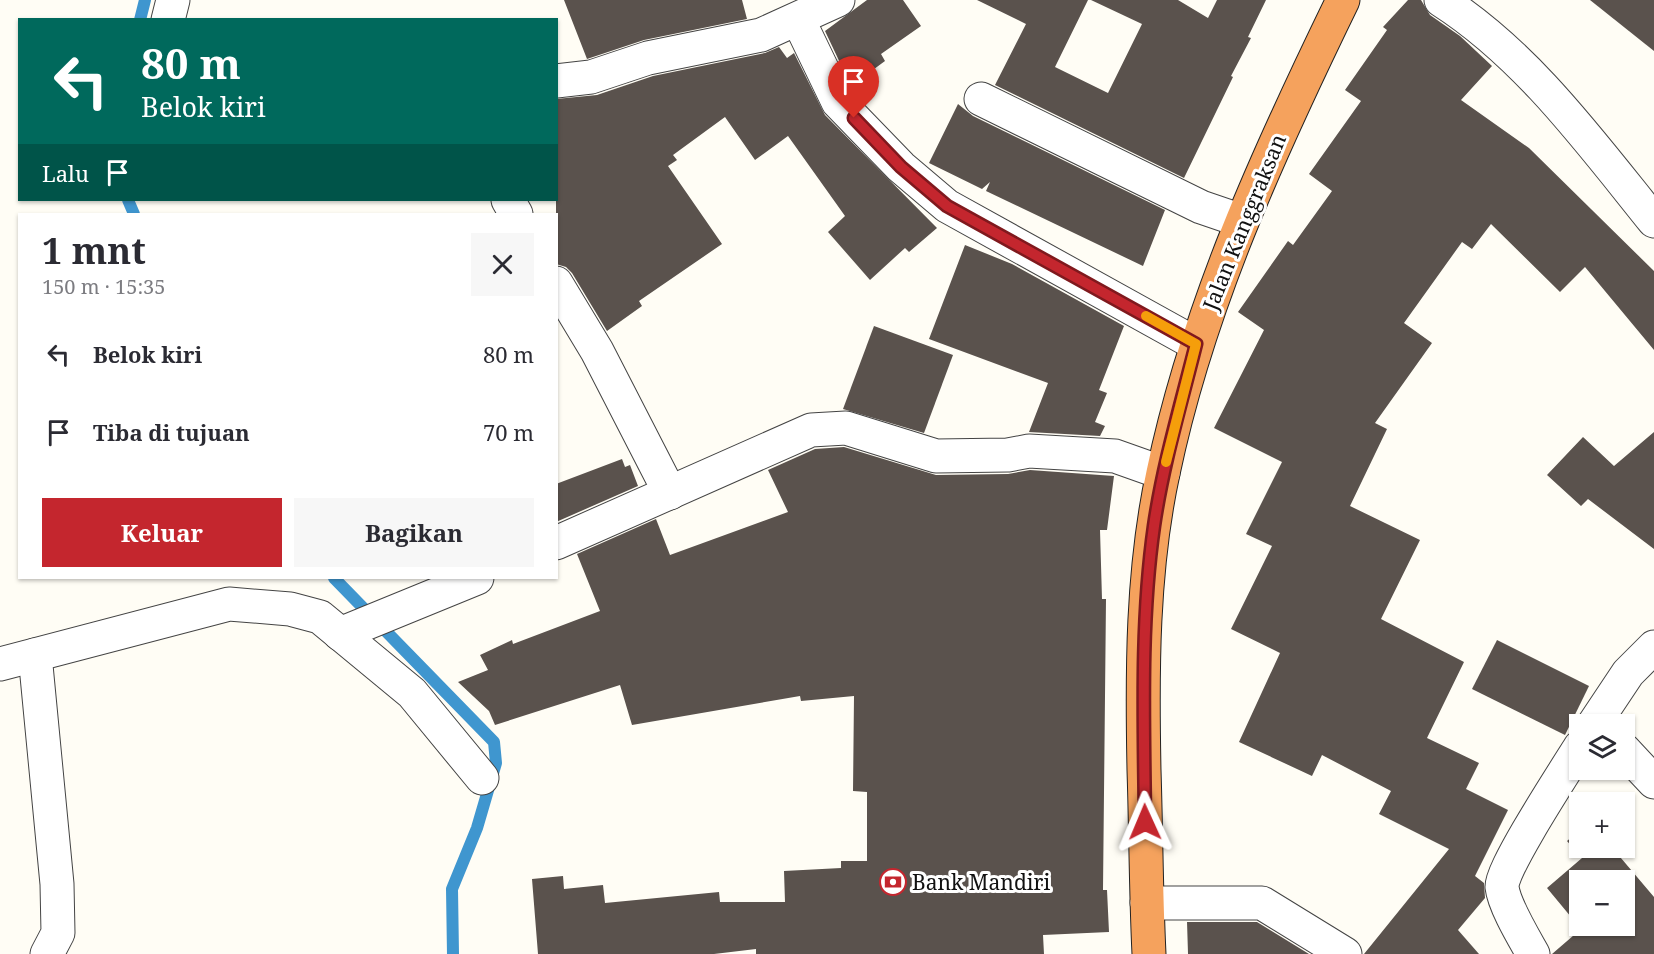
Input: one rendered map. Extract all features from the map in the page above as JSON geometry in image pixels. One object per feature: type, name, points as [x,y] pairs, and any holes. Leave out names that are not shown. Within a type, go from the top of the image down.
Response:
[{"type":"highway","name":"Jalan Kanggraksan","points":[[1149,954],[1143,704],[1146,620],[1154,528],[1163,473],[1196,344],[1242,221],[1343,0]]},
{"type":"street","points":[[168,18],[173,0]]},
{"type":"street","points":[[558,81],[591,77],[648,58],[761,35],[838,0]]},
{"type":"street","points":[[1441,0],[1467,17],[1527,72],[1654,221]]},
{"type":"street","points":[[798,20],[838,102],[901,167],[947,206],[1196,344]]},
{"type":"street","points":[[981,99],[1202,207],[1242,221]]},
{"type":"street","points":[[558,286],[597,351],[670,493]]},
{"type":"street","points":[[558,542],[811,430],[846,428],[936,456],[1008,455],[1029,451],[1115,456],[1163,473]]},
{"type":"street","points":[[351,630],[475,579]]},
{"type":"street","points":[[0,664],[230,604],[290,609],[320,617],[351,630],[412,693],[482,778]]},
{"type":"street","points":[[1603,714],[1628,673],[1654,647]]},
{"type":"street","points":[[35,656],[57,884],[58,948]]},
{"type":"street","points":[[1635,762],[1654,782]]},
{"type":"street","points":[[1533,954],[1504,894],[1503,880],[1532,824],[1569,765]]},
{"type":"street","points":[[1147,903],[1262,903],[1345,954]]},
{"type":"building","points":[[564,0],[742,0],[747,19],[644,40],[587,59]]},
{"type":"building","points":[[867,0],[903,0],[921,26],[881,54],[885,61],[851,86],[825,31]]},
{"type":"building","points":[[977,0],[1088,0],[1055,67],[1108,93],[1142,24],[1091,0],[1178,0],[1208,18],[1217,0],[1266,0],[1248,37],[1251,38],[1184,178],[995,85],[1026,24]]},
{"type":"building","points":[[1408,0],[1421,0],[1430,15],[1460,36],[1492,66],[1461,100],[1529,148],[1654,271],[1654,350],[1585,267],[1560,292],[1491,224],[1472,249],[1462,242],[1404,323],[1432,343],[1375,423],[1387,429],[1350,506],[1420,540],[1381,619],[1464,662],[1427,738],[1479,763],[1466,789],[1508,810],[1475,876],[1484,883],[1485,898],[1458,930],[1479,954],[1364,954],[1449,849],[1379,814],[1391,791],[1322,755],[1312,776],[1239,742],[1280,653],[1231,629],[1272,546],[1246,534],[1282,462],[1214,428],[1264,330],[1238,312],[1288,241],[1293,245],[1332,191],[1309,174],[1361,101],[1345,90],[1387,30],[1383,27]]},
{"type":"building","points":[[1590,0],[1654,0],[1654,51]]},
{"type":"building","points":[[779,47],[787,58],[794,53],[825,115],[937,228],[909,252],[905,248],[870,280],[828,232],[845,216],[788,136],[755,160],[725,117],[673,155],[677,160],[668,166],[722,244],[639,301],[642,306],[607,331],[572,273],[566,267],[558,265],[556,201],[558,201],[558,99],[597,95],[653,76],[765,53]]},
{"type":"building","points":[[958,104],[973,116],[1165,210],[1143,266],[986,191],[990,182],[982,189],[929,163]]},
{"type":"building","points":[[965,245],[1012,264],[1124,326],[1099,390],[1107,393],[1095,422],[1105,426],[1100,436],[1029,432],[1048,383],[929,339]]},
{"type":"building","points":[[874,326],[953,355],[924,433],[843,409]]},
{"type":"building","points":[[1654,432],[1654,549],[1588,499],[1581,506],[1547,475],[1583,437],[1614,466]]},
{"type":"building","points":[[844,447],[936,475],[1008,474],[1030,470],[1114,476],[1107,530],[1100,530],[1102,599],[1106,599],[1103,890],[1107,890],[1109,932],[1043,935],[1044,954],[756,954],[756,949],[714,954],[538,954],[532,879],[563,876],[564,889],[603,885],[605,903],[719,892],[720,902],[785,902],[784,871],[841,868],[841,861],[867,861],[867,792],[853,791],[854,696],[801,701],[800,696],[632,725],[620,685],[495,725],[489,711],[458,682],[488,670],[480,655],[512,640],[513,644],[600,611],[577,554],[656,519],[670,555],[788,512],[768,470],[815,449]]},
{"type":"building","points":[[622,459],[625,467],[630,465],[638,486],[558,521],[558,483]]},
{"type":"building","points":[[1497,640],[1589,686],[1575,714],[1569,714],[1569,727],[1565,735],[1472,689]]},
{"type":"building","points":[[1582,858],[1621,858],[1631,870],[1569,870],[1569,915],[1547,888]]},
{"type":"building","points":[[1635,875],[1654,897],[1654,954],[1552,954],[1573,936],[1635,936]]},
{"type":"building","points":[[1187,922],[1257,922],[1309,954],[1188,954]]},
{"type":"waterway","points":[[140,18],[145,0]]},
{"type":"waterway","points":[[128,201],[134,213]]},
{"type":"waterway","points":[[335,579],[494,742],[496,763],[477,828],[452,889],[453,954]]},
{"type":"slow traffic","points":[[1146,316],[1196,344],[1166,462]]},
{"type":"place","name":"Bank Mandiri","points":[[893,882]]},
{"type":"route","points":[[854,118],[901,167],[947,206],[1196,344],[1163,473],[1154,528],[1147,596],[1143,704],[1145,822]]}]
